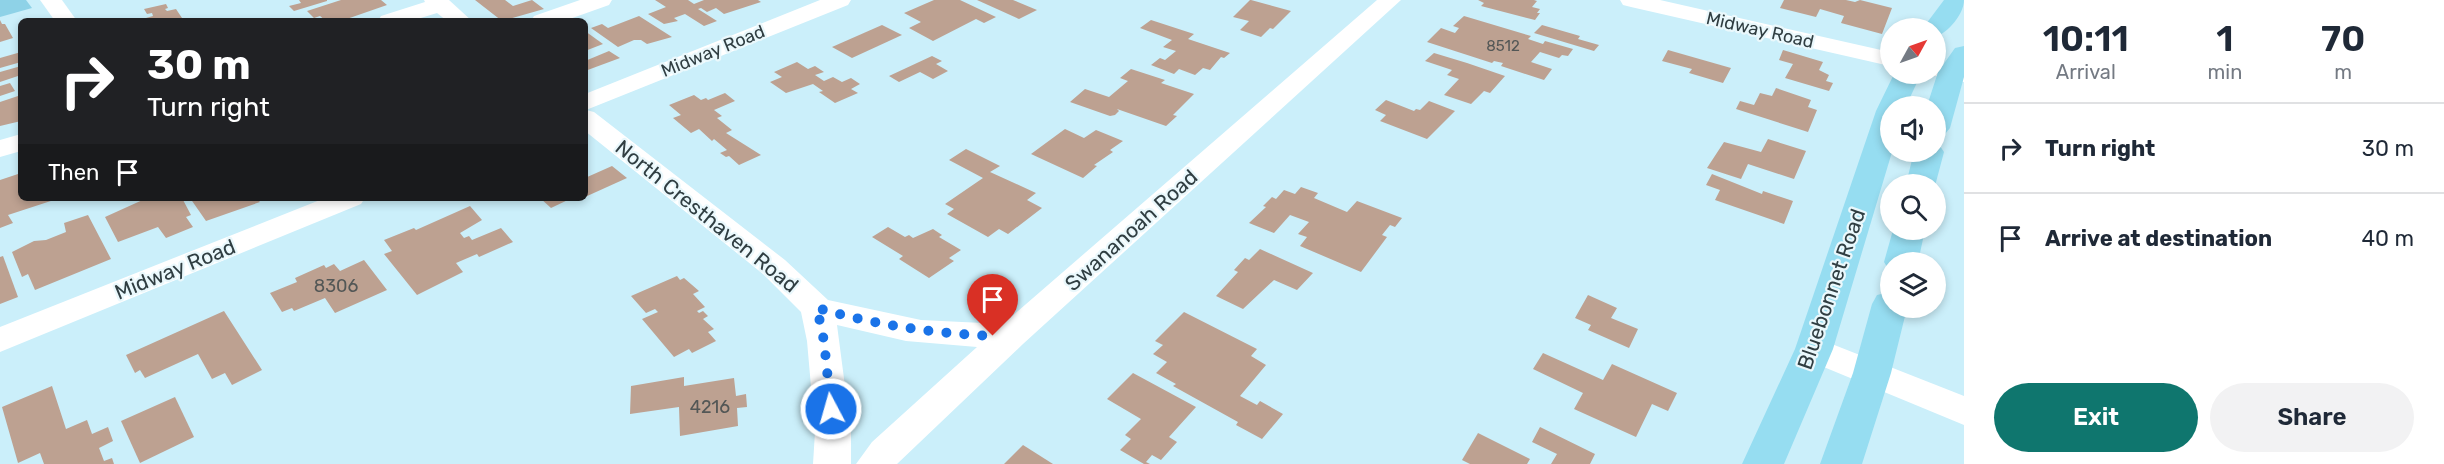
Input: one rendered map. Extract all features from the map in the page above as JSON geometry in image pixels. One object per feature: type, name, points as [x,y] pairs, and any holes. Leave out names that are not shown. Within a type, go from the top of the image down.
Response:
[{"type":"main road","points":[[1943,18],[1957,0]]},
{"type":"main road","points":[[1945,96],[1954,68]]},
{"type":"main road","name":"Bluebonnet Road","points":[[1763,464],[1814,349],[1880,142]]},
{"type":"main road","points":[[1841,464],[1872,373],[1886,318]]},
{"type":"street","points":[[51,0],[64,18]]},
{"type":"street","points":[[550,18],[601,0]]},
{"type":"street","name":"Midway Road","points":[[588,102],[840,0]]},
{"type":"street","name":"Swananoah Road","points":[[875,464],[1011,336],[1390,0]]},
{"type":"street","name":"Midway Road","points":[[1631,0],[1880,57]]},
{"type":"street","points":[[397,18],[437,2],[457,18]]},
{"type":"street","name":"North Cresthaven Road","points":[[588,120],[774,267],[817,308],[824,341],[830,398],[833,432],[832,464]]},
{"type":"street","points":[[0,149],[18,143]]},
{"type":"street","name":"Midway Road","points":[[0,340],[344,201]]},
{"type":"street","points":[[817,308],[867,322],[901,328],[938,333],[1011,336]]},
{"type":"street","points":[[1814,349],[1964,411]]},
{"type":"shaded area","points":[[0,0],[26,0],[32,8],[0,17]]},
{"type":"building","points":[[299,0],[327,1],[294,11],[289,6],[301,3]]},
{"type":"building","points":[[341,0],[381,0],[387,5],[350,18],[322,18],[320,16],[314,18],[307,11]]},
{"type":"building","points":[[475,0],[505,0],[513,6],[532,0],[544,9],[512,18],[498,18]]},
{"type":"building","points":[[655,0],[688,0],[694,4],[704,0],[758,0],[761,2],[724,14],[716,8],[707,12],[701,8],[698,9],[717,21],[704,26],[685,14],[674,18],[678,21],[664,24],[648,14],[666,7]]},
{"type":"building","points":[[934,0],[960,0],[996,17],[984,23],[976,19],[933,41],[909,28],[921,22],[904,13]]},
{"type":"building","points":[[977,0],[1013,0],[1037,10],[1019,19]]},
{"type":"building","points":[[1250,0],[1291,11],[1273,29],[1270,28],[1261,37],[1240,30],[1249,21],[1233,17]]},
{"type":"building","points":[[1478,0],[1534,0],[1537,1],[1532,7],[1540,9],[1537,13],[1540,13],[1535,20],[1481,6],[1484,3]]},
{"type":"building","points":[[1784,0],[1855,2],[1860,0],[1892,8],[1888,18],[1880,18],[1880,33],[1841,23],[1844,16],[1820,9],[1816,17],[1780,8]]},
{"type":"building","points":[[166,4],[167,11],[176,9],[182,18],[146,18],[153,16],[152,13],[147,14],[144,9]]},
{"type":"building","points":[[639,16],[672,37],[647,44],[641,40],[634,40],[618,47],[591,28],[602,24],[608,28]]},
{"type":"building","points":[[1464,16],[1531,36],[1528,39],[1543,44],[1545,41],[1573,49],[1568,56],[1562,55],[1559,58],[1540,52],[1531,62],[1552,69],[1544,80],[1501,66],[1503,63],[1494,61],[1492,63],[1427,42],[1441,28],[1455,33],[1459,28],[1453,26]]},
{"type":"building","points":[[0,20],[2,24],[5,24],[13,38],[0,42]]},
{"type":"building","points":[[1151,20],[1194,34],[1188,39],[1230,53],[1224,58],[1221,57],[1210,70],[1203,68],[1195,75],[1179,69],[1174,74],[1151,65],[1160,58],[1165,60],[1176,51],[1163,47],[1172,40],[1140,28]]},
{"type":"building","points":[[882,25],[902,35],[852,58],[832,47]]},
{"type":"building","points":[[1542,25],[1580,36],[1578,39],[1599,45],[1594,51],[1534,33]]},
{"type":"building","points":[[588,33],[603,44],[588,50]]},
{"type":"building","points":[[1668,50],[1731,68],[1723,83],[1689,73],[1692,69],[1662,61]]},
{"type":"building","points":[[1783,50],[1823,62],[1819,70],[1829,75],[1826,81],[1833,83],[1829,91],[1785,78],[1793,64],[1779,60]]},
{"type":"building","points":[[609,51],[620,58],[588,70],[588,60]]},
{"type":"building","points":[[18,53],[18,63],[0,68],[0,58]]},
{"type":"building","points":[[1434,53],[1505,76],[1490,93],[1484,91],[1471,104],[1444,95],[1459,79],[1447,75],[1452,70],[1425,61]]},
{"type":"building","points":[[932,56],[942,61],[936,64],[948,71],[933,79],[920,72],[899,82],[889,76]]},
{"type":"building","points":[[797,62],[808,69],[815,66],[824,72],[815,75],[824,81],[833,77],[842,82],[851,78],[860,84],[851,89],[858,93],[835,103],[819,92],[823,91],[813,84],[786,93],[770,82],[782,77],[774,72]]},
{"type":"building","points":[[18,67],[18,76],[0,82],[0,72]]},
{"type":"building","points":[[1131,69],[1165,80],[1161,83],[1194,94],[1173,115],[1177,116],[1166,126],[1117,109],[1119,111],[1110,116],[1070,102],[1085,89],[1109,97],[1128,81],[1120,78]]},
{"type":"building","points":[[10,83],[15,91],[0,96],[0,86]]},
{"type":"building","points":[[1776,88],[1811,100],[1808,107],[1817,110],[1808,132],[1736,109],[1740,101],[1754,105],[1760,93],[1772,96]]},
{"type":"building","points":[[725,93],[735,101],[714,110],[722,116],[717,118],[732,130],[726,133],[761,155],[739,165],[729,156],[726,157],[720,153],[727,150],[714,139],[712,141],[699,129],[691,133],[673,118],[681,115],[669,105],[694,95],[701,100],[706,98],[708,100]]},
{"type":"building","points":[[18,96],[18,122],[0,126],[0,102]]},
{"type":"building","points":[[1386,100],[1414,111],[1420,110],[1429,101],[1455,111],[1427,139],[1380,121],[1386,115],[1375,110]]},
{"type":"building","points":[[1065,129],[1084,138],[1096,130],[1123,141],[1110,150],[1113,152],[1094,165],[1097,166],[1083,178],[1031,154]]},
{"type":"building","points":[[1768,139],[1806,151],[1794,179],[1748,164],[1741,179],[1707,168],[1724,142],[1761,152]]},
{"type":"building","points":[[966,149],[1000,166],[990,172],[1036,193],[1027,200],[1042,208],[1008,234],[999,229],[988,237],[947,214],[954,209],[945,204],[983,178],[949,160]]},
{"type":"building","points":[[612,166],[627,178],[588,196],[588,177]]},
{"type":"building","points":[[18,174],[18,201],[51,201],[8,215],[13,223],[0,228],[0,180]]},
{"type":"building","points":[[1712,174],[1762,194],[1763,191],[1793,201],[1784,224],[1715,200],[1720,190],[1706,185]]},
{"type":"building","points":[[1301,187],[1318,193],[1314,198],[1347,212],[1357,201],[1402,218],[1395,227],[1390,225],[1382,235],[1387,237],[1361,272],[1300,246],[1307,237],[1298,234],[1309,222],[1290,215],[1274,233],[1249,223],[1266,207],[1263,206],[1272,197],[1276,199],[1284,190],[1295,194]]},
{"type":"building","points":[[140,201],[184,201],[191,215],[186,217],[193,227],[166,238],[158,227],[118,242],[105,217]]},
{"type":"building","points":[[192,201],[260,202],[206,221]]},
{"type":"building","points":[[543,201],[566,201],[551,208]]},
{"type":"building","points":[[470,206],[482,220],[460,233],[464,238],[469,236],[472,240],[501,228],[513,242],[479,257],[477,254],[456,263],[463,272],[417,295],[384,254],[392,251],[384,240],[414,228],[416,230]]},
{"type":"building","points":[[88,215],[111,259],[35,290],[28,274],[22,277],[12,252],[34,241],[46,240],[66,232],[64,223]]},
{"type":"building","points":[[888,227],[905,237],[909,235],[913,238],[933,229],[942,235],[939,237],[961,250],[949,258],[954,261],[929,278],[899,259],[903,256],[872,237]]},
{"type":"building","points":[[1260,249],[1313,273],[1297,290],[1274,280],[1243,309],[1216,296],[1238,272],[1234,270],[1245,258],[1249,260]]},
{"type":"building","points":[[3,256],[18,297],[0,304],[0,257]]},
{"type":"building","points":[[364,260],[387,290],[335,313],[325,298],[294,311],[292,308],[282,312],[270,293],[297,282],[295,278],[324,265],[326,268],[334,264],[340,271]]},
{"type":"building","points":[[677,276],[680,280],[684,278],[699,291],[693,294],[705,307],[697,311],[699,313],[703,311],[708,316],[703,319],[714,329],[708,332],[716,341],[692,353],[689,349],[674,357],[642,319],[658,312],[655,309],[646,313],[631,296]]},
{"type":"building","points":[[1588,295],[1617,308],[1611,318],[1638,329],[1629,348],[1588,330],[1591,325],[1575,318]]},
{"type":"building","points":[[224,311],[262,370],[232,385],[225,373],[212,379],[198,354],[145,378],[140,370],[135,373],[126,355]]},
{"type":"building","points":[[1184,312],[1257,349],[1251,356],[1266,365],[1240,396],[1257,405],[1260,401],[1283,414],[1262,439],[1236,425],[1238,422],[1173,386],[1176,384],[1156,373],[1167,362],[1153,354],[1163,345],[1155,341]]},
{"type":"building","points":[[1543,353],[1603,380],[1612,364],[1677,393],[1668,411],[1652,404],[1636,437],[1574,409],[1583,393],[1533,369]]},
{"type":"building","points":[[1133,373],[1196,407],[1169,437],[1177,442],[1161,460],[1152,455],[1146,462],[1150,464],[1144,464],[1120,450],[1131,439],[1125,435],[1141,419],[1107,399]]},
{"type":"building","points":[[684,377],[684,386],[734,378],[736,396],[746,394],[747,407],[737,408],[738,426],[680,436],[679,407],[630,414],[631,386]]},
{"type":"building","points":[[52,386],[66,429],[87,420],[92,434],[108,427],[113,441],[99,448],[104,461],[112,458],[114,464],[44,464],[40,453],[18,463],[2,407]]},
{"type":"building","points":[[175,397],[194,437],[140,463],[121,421]]},
{"type":"building","points":[[1540,427],[1595,454],[1590,464],[1551,464],[1557,454],[1532,442]]},
{"type":"building","points":[[1478,433],[1530,459],[1527,464],[1470,464],[1462,460]]},
{"type":"building","points":[[1023,445],[1053,464],[1004,464]]},
{"type":"route","points":[[831,409],[824,341],[817,308],[867,322],[901,328],[993,336]]}]
